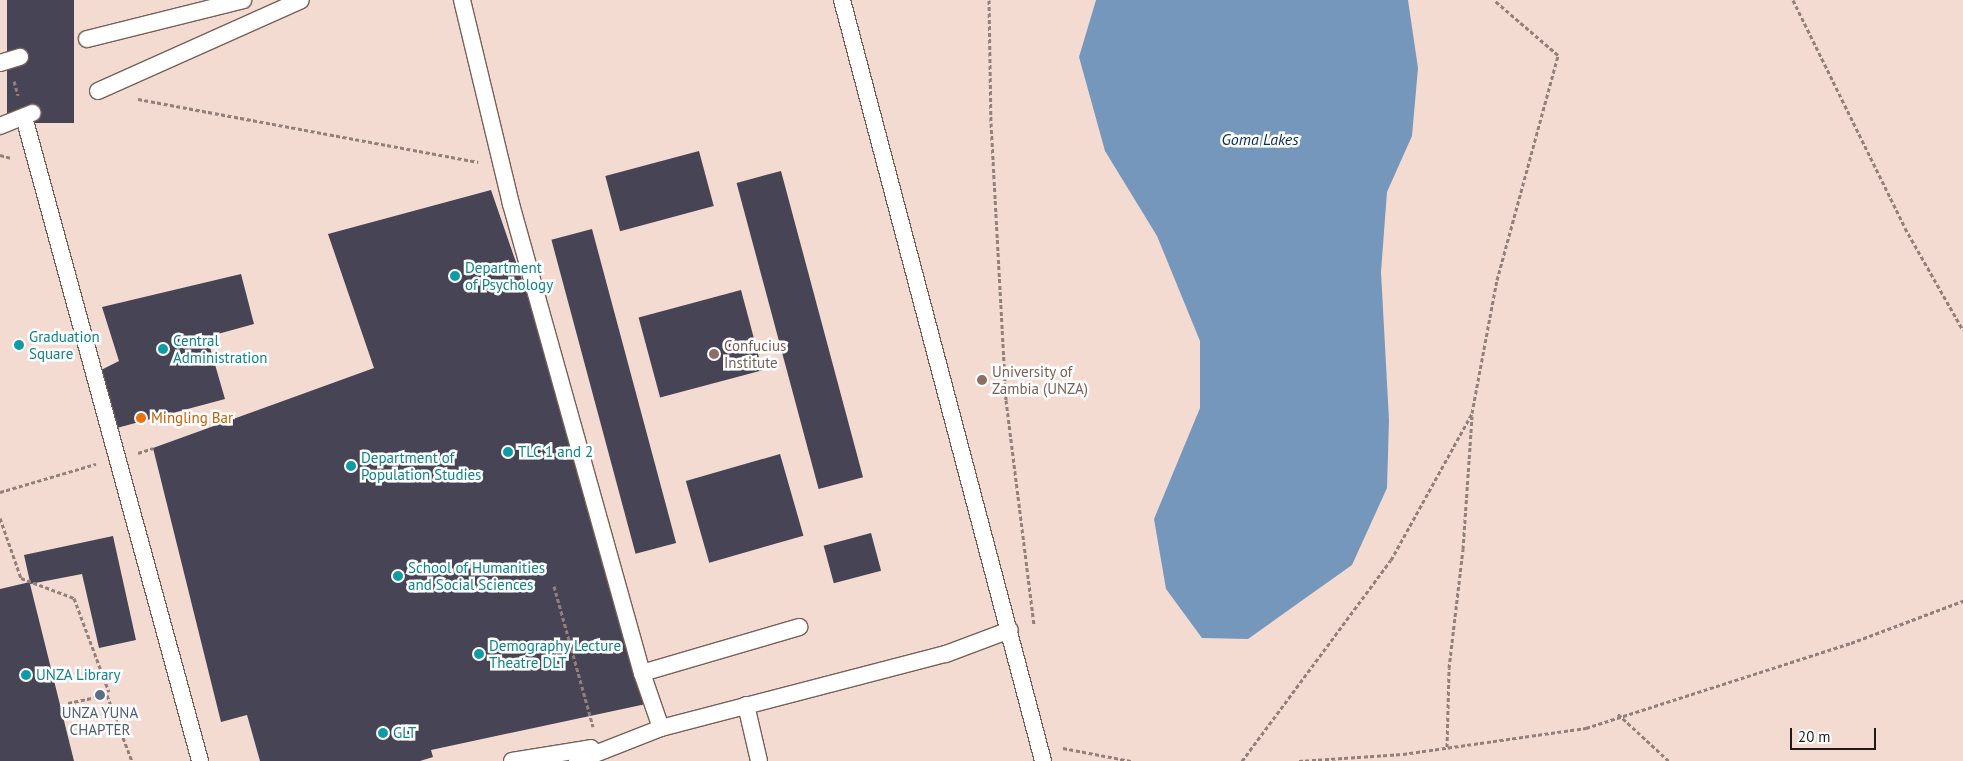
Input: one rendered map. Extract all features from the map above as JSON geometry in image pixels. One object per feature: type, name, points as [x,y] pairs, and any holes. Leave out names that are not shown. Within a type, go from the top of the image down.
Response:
[{"type":"lane","points":[[87,39],[243,0]]},
{"type":"lane","points":[[98,91],[301,0]]},
{"type":"lane","points":[[462,0],[502,166],[642,673],[661,728]]},
{"type":"lane","points":[[842,0],[1010,630],[1043,761]]},
{"type":"lane","points":[[0,126],[28,115],[117,458],[200,761]]},
{"type":"lane","points":[[642,673],[799,627]]},
{"type":"lane","points":[[577,761],[661,728],[946,654],[1010,630]]},
{"type":"lane","points":[[746,705],[759,761]]},
{"type":"lane","points":[[512,761],[623,743]]},
{"type":"path","points":[[989,0],[991,123],[1006,400],[1034,633]]},
{"type":"path","points":[[1447,747],[1449,668],[1463,549],[1472,413],[1497,280],[1558,55],[1494,0]]},
{"type":"path","points":[[1793,0],[1904,228],[1963,330]]},
{"type":"path","points":[[10,60],[28,115]]},
{"type":"path","points":[[98,91],[502,166]]},
{"type":"path","points":[[1242,761],[1391,560],[1472,413]]},
{"type":"path","points":[[0,492],[117,458]]},
{"type":"path","points":[[0,518],[21,578],[74,598],[109,692]]},
{"type":"path","points":[[554,586],[598,747]]},
{"type":"path","points":[[1299,761],[1447,747],[1586,728],[1618,714],[1851,643],[1963,600]]},
{"type":"path","points":[[68,703],[107,694],[132,761]]},
{"type":"path","points":[[1618,714],[1669,761]]},
{"type":"path","points":[[1058,747],[1131,761]]},
{"type":"water","name":"Goma Lakes","points":[[1096,0],[1408,0],[1418,68],[1412,136],[1387,192],[1381,272],[1389,420],[1387,488],[1352,565],[1248,639],[1202,638],[1166,589],[1154,519],[1200,408],[1200,341],[1157,236],[1105,151],[1079,57]]},
{"type":"building","points":[[7,0],[74,0],[74,123],[7,123]]},
{"type":"building","points":[[699,151],[714,206],[620,231],[605,176]]},
{"type":"building","points":[[781,171],[863,477],[819,489],[737,183]]},
{"type":"building","name":"School of Humanities and Social Sciences","points":[[491,190],[566,407],[646,704],[431,750],[433,757],[420,761],[260,761],[247,715],[221,722],[153,448],[374,368],[328,234]]},
{"type":"building","points":[[592,229],[676,543],[636,554],[551,240]]},
{"type":"building","name":"Central Administration","points":[[241,274],[254,324],[207,337],[225,399],[113,429],[97,372],[119,361],[102,307]]},
{"type":"building","points":[[741,290],[762,370],[660,398],[639,317]]},
{"type":"building","points":[[780,454],[803,536],[709,563],[686,481]]},
{"type":"building","points":[[871,533],[881,571],[834,583],[824,546]]},
{"type":"building","name":"UNZA Library","points":[[113,536],[136,640],[99,648],[82,574],[30,584],[74,761],[0,761],[0,589],[30,582],[24,555]]},
{"type":"place","name":"Department of Psychology","points":[[455,276]]},
{"type":"place","name":"Graduation Square","points":[[19,345]]},
{"type":"place","name":"Central Administration","points":[[163,349]]},
{"type":"place","name":"Confucius Institute","points":[[714,354]]},
{"type":"place","name":"University of Zambia (UNZA)","points":[[982,380]]},
{"type":"place","name":"Mingling Bar","points":[[141,418]]},
{"type":"place","name":"TLC 1 and 2","points":[[508,452]]},
{"type":"place","name":"Department of Population Studies","points":[[351,466]]},
{"type":"place","name":"School of Humanities and Social Sciences","points":[[398,576]]},
{"type":"place","name":"Demography Lecture Theatre DLT","points":[[479,654]]},
{"type":"place","name":"UNZA Library","points":[[26,675]]},
{"type":"place","name":"UNZA YUNA CHAPTER","points":[[100,695]]},
{"type":"place","name":"GLT","points":[[383,733]]}]
